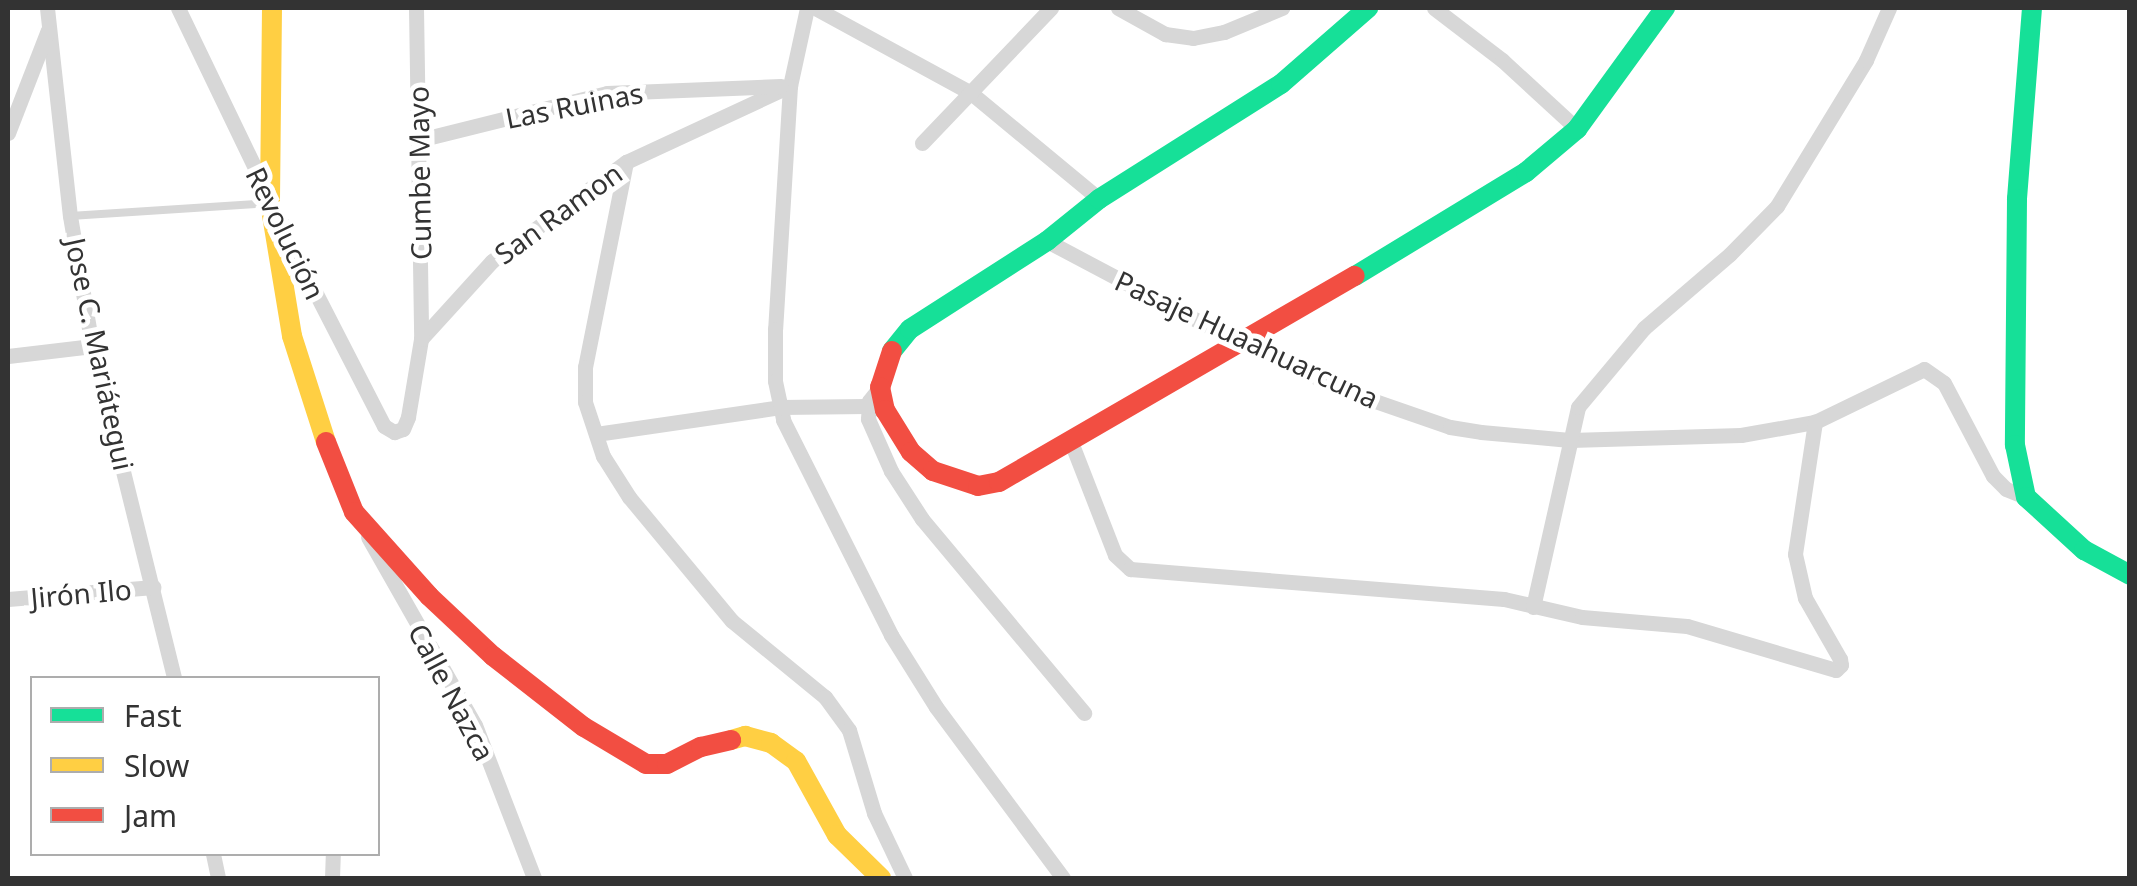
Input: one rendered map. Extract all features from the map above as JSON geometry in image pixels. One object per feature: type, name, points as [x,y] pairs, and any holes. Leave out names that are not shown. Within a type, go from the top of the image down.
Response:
[{"type":"street","name":"Jose C. Mariátegui","points":[[47,8],[70,216],[92,346],[174,676]]},
{"type":"street","points":[[8,133],[57,8]]},
{"type":"street","name":"Revolución","points":[[178,8],[270,203],[384,426],[394,432],[404,429],[408,417],[421,339]]},
{"type":"street","points":[[272,8],[270,203],[292,336],[312,411],[354,512],[429,596],[492,656],[584,728],[631,756],[646,764],[667,764],[701,747],[745,736],[771,742],[796,761],[837,834],[881,878]]},
{"type":"street","name":"Cumbe Mayo","points":[[416,8],[421,339]]},
{"type":"street","points":[[806,8],[790,86],[775,329],[774,381],[780,407],[813,485],[891,635],[936,707],[1063,878]]},
{"type":"street","points":[[815,8],[971,93],[1100,199]]},
{"type":"street","points":[[922,143],[1051,8]]},
{"type":"street","points":[[1118,8],[1165,34],[1193,38],[1224,32],[1282,8]]},
{"type":"street","points":[[1084,713],[922,519],[873,436],[867,406],[880,387],[893,348],[910,329],[1047,241],[1100,199],[1281,84],[1368,8]]},
{"type":"street","points":[[1434,8],[1502,60],[1577,129]]},
{"type":"street","points":[[880,387],[884,410],[911,452],[933,471],[978,486],[999,482],[1526,172],[1577,129],[1665,8]]},
{"type":"street","points":[[1533,607],[1578,407],[1644,328],[1730,254],[1776,206],[1866,60],[1889,8]]},
{"type":"street","points":[[2032,8],[2016,218],[2015,445],[2026,497],[2084,550],[2130,574]]},
{"type":"street","name":"Las Ruinas","points":[[419,140],[607,93],[790,86]]},
{"type":"street","name":"San Ramon","points":[[421,339],[492,260],[557,209],[626,162],[790,86]]},
{"type":"street","points":[[626,162],[584,367],[585,402],[596,434],[615,478],[688,570],[753,641],[825,696],[849,730],[874,813],[904,878]]},
{"type":"street","name":"Pasaje Huaahuarcuna","points":[[1047,241],[1346,391],[1450,427],[1570,440],[1740,435],[1814,422],[1924,369],[1944,383],[1993,476],[2026,497]]},
{"type":"street","points":[[8,356],[92,346]]},
{"type":"street","points":[[596,434],[780,407],[867,406]]},
{"type":"street","points":[[1071,442],[1122,566],[1139,571],[1453,592],[1582,617],[1686,626],[1840,669],[1840,660],[1804,598],[1797,572],[1798,519],[1814,422]]},
{"type":"street","name":"Calle Nazca","points":[[354,512],[475,726],[534,878]]},
{"type":"street","name":"Jirón Ilo","points":[[8,599],[154,587]]},
{"type":"lane","points":[[70,216],[270,203]]},
{"type":"traffic: fast","points":[[892,351],[910,329],[1047,241],[1099,199],[1281,84],[1368,8]]},
{"type":"traffic: fast","points":[[1355,276],[1526,172],[1577,129],[1665,8]]},
{"type":"traffic: fast","points":[[2032,8],[2017,199],[2015,445],[2026,497],[2084,550],[2130,575]]},
{"type":"traffic: slow","points":[[272,8],[270,203],[292,336],[326,442]]},
{"type":"traffic: slow","points":[[731,740],[745,736],[771,743],[796,761],[837,835],[881,878]]},
{"type":"traffic: jam","points":[[892,351],[880,387],[885,410],[911,452],[933,471],[978,486],[999,482],[1355,276]]},
{"type":"traffic: jam","points":[[326,442],[354,512],[429,596],[493,656],[584,727],[646,764],[667,764],[701,747],[731,740]]}]
